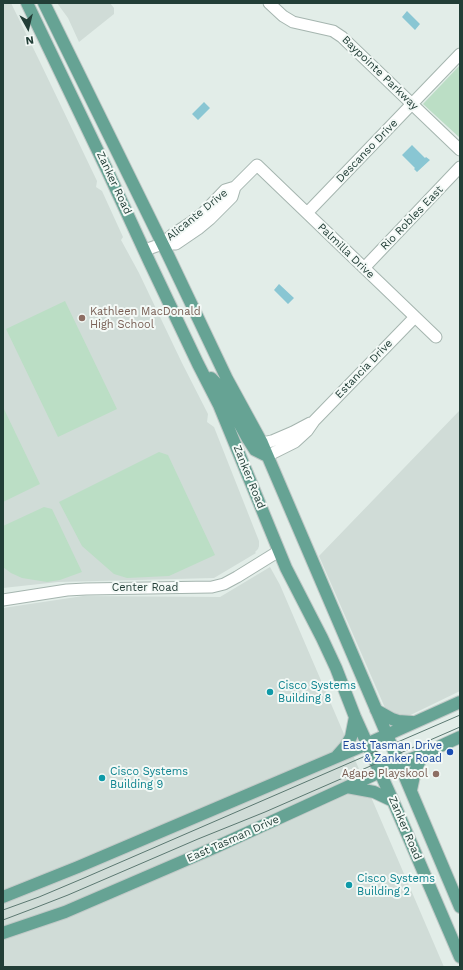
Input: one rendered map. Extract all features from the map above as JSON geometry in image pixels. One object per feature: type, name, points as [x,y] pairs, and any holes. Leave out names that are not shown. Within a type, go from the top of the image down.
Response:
[{"type":"main road","name":"Zanker Road","points":[[27,3],[227,423],[286,568],[336,668],[355,717],[460,957]]},
{"type":"main road","name":"Zanker Road","points":[[44,3],[227,379],[262,443],[460,907]]},
{"type":"main road","points":[[198,364],[219,386],[255,450],[267,456]]},
{"type":"main road","points":[[3,897],[85,864],[368,744],[460,702]]},
{"type":"main road","points":[[376,710],[392,720],[414,723]]},
{"type":"main road","points":[[336,757],[351,737],[355,717]]},
{"type":"main road","name":"East Tasman Drive","points":[[3,932],[65,912],[216,848],[399,763],[460,737]]},
{"type":"main road","points":[[411,790],[415,771],[423,754]]},
{"type":"main road","points":[[347,787],[374,792],[393,801]]},
{"type":"street","name":"Baypointe Parkway","points":[[269,3],[283,16],[294,22],[333,31],[342,37],[460,150]]},
{"type":"street","name":"Descanso Drive","points":[[306,212],[460,54]]},
{"type":"street","name":"Alicante Drive","points":[[145,250],[162,244],[190,223],[204,212],[225,190],[235,187],[257,165]]},
{"type":"street","name":"Palmilla Drive","points":[[257,165],[436,337]]},
{"type":"street","name":"Rio Robles East","points":[[364,268],[460,167]]},
{"type":"street","name":"Estancia Drive","points":[[267,456],[295,442],[307,431],[314,421],[415,317]]},
{"type":"street","name":"Estancia Drive","points":[[262,443],[272,441],[314,421]]},
{"type":"street","name":"Center Road","points":[[3,600],[67,590],[212,587],[224,584],[279,551]]},
{"type":"shaded area","name":"Kathleen MacDonald High School","points":[[3,3],[11,3],[97,181],[96,187],[102,191],[123,237],[121,240],[139,273],[208,414],[207,422],[214,427],[259,541],[258,549],[255,552],[256,553],[214,578],[58,582],[3,588]]},
{"type":"shaded area","points":[[57,3],[110,3],[114,8],[114,14],[79,42],[68,18]]},
{"type":"shaded area","points":[[460,410],[460,691],[392,724],[319,556]]},
{"type":"shaded area","points":[[270,567],[280,585],[444,967],[3,967],[3,608],[83,596],[220,597]]},
{"type":"green space","points":[[460,65],[460,138],[423,104]]},
{"type":"green space","points":[[65,301],[117,409],[58,437],[6,329]]},
{"type":"green space","points":[[3,407],[40,484],[3,502]]},
{"type":"green space","points":[[159,452],[168,455],[215,555],[169,576],[127,578],[114,574],[82,546],[59,502]]},
{"type":"green space","points":[[44,507],[52,509],[82,572],[60,580],[47,582],[22,578],[3,567],[3,526]]},
{"type":"water","points":[[407,11],[420,24],[415,30],[402,17]]},
{"type":"water","points":[[204,102],[210,108],[198,120],[192,114]]},
{"type":"water","points":[[412,145],[425,158],[426,157],[430,160],[417,172],[402,155]]},
{"type":"water","points":[[279,284],[294,298],[288,304],[274,290]]},
{"type":"tram line","points":[[3,910],[84,878],[460,715]]},
{"type":"tram line","points":[[3,920],[68,895],[265,812],[460,727]]},
{"type":"place","name":"Kathleen MacDonald High School","points":[[82,318]]},
{"type":"place","name":"Cisco Systems Building 8","points":[[270,692]]},
{"type":"place","name":"East Tasman Drive & Zanker Road","points":[[450,752]]},
{"type":"place","name":"Agape Playskool","points":[[436,774]]},
{"type":"place","name":"Cisco Systems Building 9","points":[[102,778]]},
{"type":"place","name":"Cisco Systems Building 2","points":[[349,885]]}]
